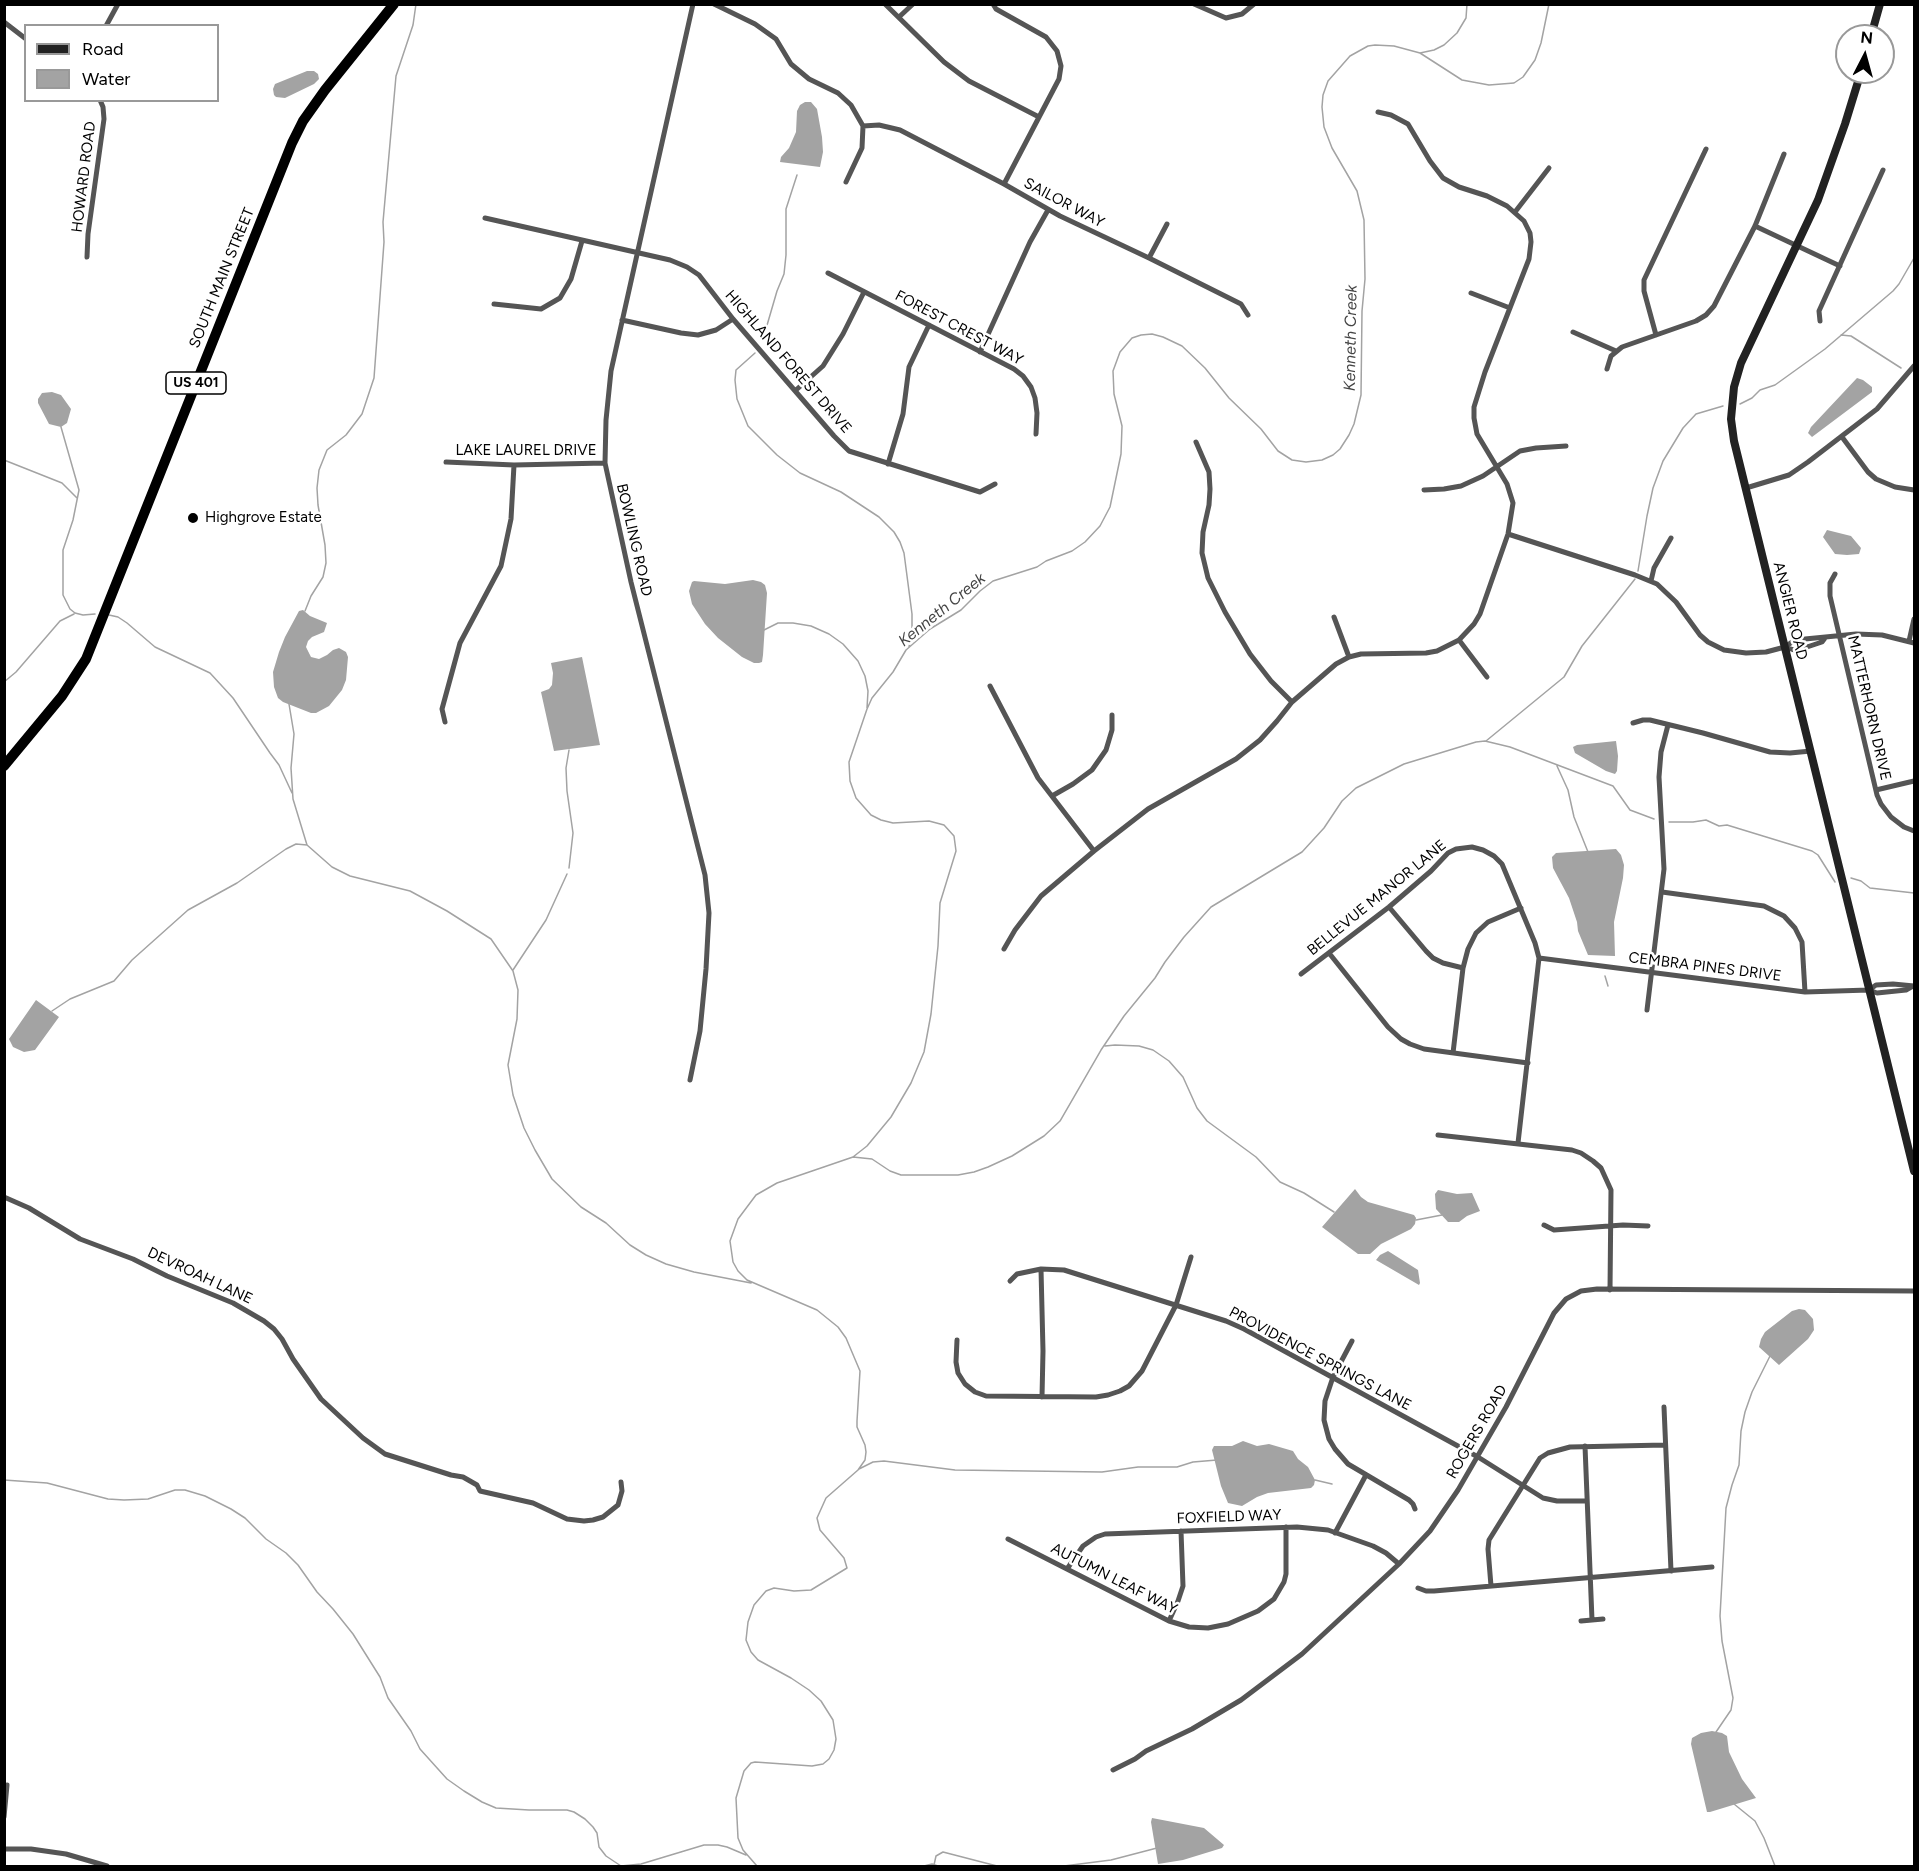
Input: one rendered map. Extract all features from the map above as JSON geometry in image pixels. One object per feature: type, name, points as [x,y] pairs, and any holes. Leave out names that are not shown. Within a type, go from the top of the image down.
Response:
[{"type":"highway","name":"SOUTH MAIN STREET","points":[[4,766],[62,696],[86,659],[303,121],[394,4]]},
{"type":"street","points":[[107,24],[118,4]]},
{"type":"street","name":"BOWLING ROAD","points":[[690,1080],[700,1031],[706,969],[709,913],[705,875],[631,582],[605,463],[606,420],[611,371],[693,4]]},
{"type":"street","points":[[714,4],[755,24],[776,39],[791,64],[809,79],[838,93],[851,105],[863,126],[862,148],[846,182]]},
{"type":"street","points":[[885,4],[944,62],[969,81],[1040,117]]},
{"type":"street","points":[[899,17],[913,4]]},
{"type":"street","points":[[993,4],[996,9],[1046,37],[1058,51],[1061,66],[1059,79],[1004,184]]},
{"type":"street","points":[[1194,4],[1226,18],[1242,14],[1254,4]]},
{"type":"street","points":[[1874,24],[1880,4]]},
{"type":"street","points":[[4,22],[24,37]]},
{"type":"street","name":"ANGIER ROAD","points":[[1857,84],[1835,154],[1814,208],[1739,370],[1734,387],[1731,424],[1914,1171]]},
{"type":"street","name":"HOWARD ROAD","points":[[87,257],[88,234],[104,119],[101,102]]},
{"type":"street","points":[[1004,949],[1015,930],[1041,896],[1148,809],[1236,759],[1260,740],[1292,702],[1329,669],[1348,657],[1361,654],[1437,651],[1460,639],[1480,614],[1508,534],[1513,503],[1508,484],[1477,434],[1474,407],[1485,372],[1529,259],[1531,242],[1527,227],[1515,212],[1498,200],[1459,187],[1443,178],[1408,124],[1391,115],[1378,112]]},
{"type":"street","name":"SAILOR WAY","points":[[863,126],[879,125],[900,130],[1004,184],[1048,210],[1240,304],[1248,315]]},
{"type":"street","points":[[1656,335],[1644,291],[1644,280],[1706,149]]},
{"type":"street","points":[[1606,369],[1611,356],[1622,347],[1696,321],[1706,315],[1721,294],[1755,226],[1784,154]]},
{"type":"street","points":[[1515,212],[1549,168]]},
{"type":"street","points":[[1820,321],[1819,311],[1883,170]]},
{"type":"street","points":[[980,352],[1030,242],[1048,210]]},
{"type":"street","name":"HIGHLAND FOREST DRIVE","points":[[486,218],[670,260],[687,267],[699,275],[733,318],[849,451],[980,492],[995,484]]},
{"type":"street","points":[[1149,258],[1167,224]]},
{"type":"street","points":[[1755,226],[1840,266]]},
{"type":"street","points":[[494,304],[541,309],[560,298],[571,279],[582,241]]},
{"type":"street","name":"FOREST CREST WAY","points":[[828,273],[1014,369],[1031,387],[1035,398],[1036,434]]},
{"type":"street","points":[[796,390],[823,366],[843,334],[864,292]]},
{"type":"street","points":[[1471,293],[1510,308]]},
{"type":"street","points":[[622,320],[698,335],[716,330],[733,318]]},
{"type":"street","points":[[888,464],[903,414],[909,367],[929,325]]},
{"type":"street","points":[[1573,332],[1616,351]]},
{"type":"street","points":[[1746,488],[1789,475],[1842,437],[1877,409],[1914,366]]},
{"type":"street","points":[[1842,437],[1868,472],[1876,479],[1895,487],[1914,490]]},
{"type":"street","points":[[1196,442],[1209,472],[1209,504],[1203,532],[1202,553],[1208,578],[1250,654],[1271,681],[1292,702]]},
{"type":"street","points":[[1424,490],[1461,486],[1528,449],[1566,446]]},
{"type":"street","name":"LAKE LAUREL DRIVE","points":[[446,462],[514,465],[605,463]]},
{"type":"street","points":[[445,722],[442,709],[460,643],[501,566],[511,519],[514,465]]},
{"type":"street","points":[[1508,534],[1651,581],[1671,596],[1700,635],[1717,647],[1733,652],[1766,652],[1785,647],[1794,650],[1839,635],[1875,634],[1912,642],[1914,618]]},
{"type":"street","points":[[1651,581],[1654,568],[1671,538]]},
{"type":"street","name":"MATTERHORN DRIVE","points":[[1835,574],[1830,583],[1829,592],[1876,790],[1881,804],[1891,817],[1899,824],[1914,831]]},
{"type":"street","points":[[1334,616],[1348,657]]},
{"type":"street","points":[[1460,639],[1487,677]]},
{"type":"street","points":[[990,686],[1038,778],[1094,851]]},
{"type":"street","points":[[1052,796],[1092,770],[1102,757],[1112,730],[1112,715]]},
{"type":"street","points":[[1633,723],[1646,720],[1668,724],[1765,752],[1811,751]]},
{"type":"street","points":[[1647,1010],[1662,892],[1664,856],[1659,771],[1668,724]]},
{"type":"street","points":[[1876,790],[1914,781]]},
{"type":"street","name":"BELLEVUE MANOR LANE","points":[[1301,975],[1389,907],[1431,871],[1448,853],[1456,849],[1472,847],[1484,850],[1502,864],[1539,958],[1518,1143]]},
{"type":"street","points":[[1662,892],[1759,905],[1784,916],[1795,928],[1802,942],[1805,992]]},
{"type":"street","points":[[1389,907],[1433,958],[1463,968]]},
{"type":"street","points":[[1453,1053],[1463,968],[1468,948],[1476,933],[1488,922],[1521,908]]},
{"type":"street","points":[[1329,953],[1388,1027],[1401,1039],[1424,1049],[1528,1063]]},
{"type":"street","name":"CEMBRA PINES DRIVE","points":[[1539,958],[1805,992],[1869,990],[1877,993],[1906,990],[1914,986]]},
{"type":"street","points":[[1438,1135],[1572,1150],[1581,1153],[1601,1168],[1611,1190],[1610,1290]]},
{"type":"street","name":"DEVROAH LANE","points":[[4,1197],[28,1208],[80,1239],[133,1259],[167,1276],[233,1303],[264,1321],[282,1339],[321,1399],[363,1438],[385,1454],[463,1477],[477,1485],[480,1491],[533,1503],[567,1519],[584,1521],[603,1517],[618,1505],[622,1491],[621,1482]]},
{"type":"street","points":[[1544,1225],[1554,1230],[1648,1226]]},
{"type":"street","points":[[957,1340],[958,1373],[965,1384],[975,1392],[996,1397],[1108,1395],[1129,1386],[1142,1371],[1176,1305],[1191,1257]]},
{"type":"street","points":[[1041,1269],[1042,1397]]},
{"type":"street","name":"PROVIDENCE SPRINGS LANE","points":[[1010,1281],[1017,1274],[1041,1269],[1071,1272],[1244,1329],[1478,1457],[1543,1498],[1587,1500]]},
{"type":"street","name":"ROGERS ROAD","points":[[1113,1770],[1192,1729],[1241,1700],[1302,1654],[1399,1564],[1430,1531],[1478,1457],[1530,1363],[1554,1313],[1566,1299],[1581,1292],[1610,1290],[1914,1291]]},
{"type":"street","points":[[1352,1341],[1333,1377],[1325,1401],[1324,1420],[1329,1439],[1348,1464],[1409,1500],[1414,1509]]},
{"type":"street","points":[[1664,1407],[1671,1571]]},
{"type":"street","points":[[1491,1586],[1489,1539],[1535,1465],[1548,1453],[1570,1447],[1665,1445]]},
{"type":"street","points":[[1585,1446],[1592,1620]]},
{"type":"street","points":[[1335,1533],[1366,1475]]},
{"type":"street","name":"FOXFIELD WAY","points":[[1067,1569],[1078,1551],[1096,1537],[1114,1533],[1286,1527],[1320,1528],[1380,1549],[1399,1564]]},
{"type":"street","name":"AUTUMN LEAF WAY","points":[[1008,1539],[1169,1620],[1189,1627],[1219,1627],[1258,1611],[1279,1590],[1286,1574],[1286,1527]]},
{"type":"street","points":[[1169,1620],[1183,1586],[1180,1531]]},
{"type":"street","points":[[1418,1588],[1434,1591],[1712,1567]]},
{"type":"street","points":[[1581,1621],[1603,1619]]},
{"type":"street","points":[[4,1817],[8,1785]]},
{"type":"street","points":[[4,1849],[57,1852],[107,1866]]},
{"type":"water","points":[[307,71],[314,71],[318,74],[319,79],[314,84],[285,98],[274,95],[275,84]]},
{"type":"water","points":[[805,102],[811,102],[817,109],[823,152],[820,167],[780,162],[796,132],[797,111]]},
{"type":"water","points":[[1857,378],[1872,387],[1872,392],[1812,437],[1808,433],[1811,427]]},
{"type":"water","points":[[52,392],[61,395],[71,409],[67,423],[61,427],[49,424],[38,403],[42,393]]},
{"type":"water","points":[[1827,530],[1851,536],[1861,548],[1859,554],[1835,554],[1823,537]]},
{"type":"water","points":[[753,580],[765,585],[767,593],[763,655],[762,662],[759,663],[742,657],[718,638],[705,624],[692,604],[689,591],[694,581],[725,584]]},
{"type":"water","points":[[303,610],[310,616],[327,623],[324,632],[308,641],[306,647],[311,657],[319,659],[339,648],[346,652],[348,657],[346,680],[342,690],[329,706],[316,713],[283,702],[278,698],[274,687],[273,672],[279,652],[299,611]]},
{"type":"water","points":[[582,657],[600,745],[554,751],[541,692],[552,685],[551,663]]},
{"type":"water","points":[[1616,741],[1618,756],[1615,774],[1575,753],[1573,747],[1577,745]]},
{"type":"water","points":[[1616,849],[1624,865],[1614,922],[1615,956],[1588,955],[1578,931],[1569,898],[1553,868],[1552,857],[1556,853]]},
{"type":"water","points":[[36,1000],[59,1017],[35,1050],[24,1052],[13,1047],[9,1039]]},
{"type":"water","points":[[1355,1189],[1368,1202],[1414,1215],[1415,1224],[1411,1229],[1381,1244],[1370,1254],[1358,1254],[1322,1227]]},
{"type":"water","points":[[1438,1190],[1457,1194],[1472,1193],[1480,1211],[1459,1222],[1448,1222],[1436,1209],[1435,1194]]},
{"type":"water","points":[[1388,1251],[1418,1270],[1419,1285],[1376,1260]]},
{"type":"water","points":[[1805,1310],[1813,1319],[1814,1330],[1808,1339],[1779,1365],[1759,1347],[1761,1339],[1765,1332],[1792,1311]]},
{"type":"water","points":[[1243,1441],[1257,1446],[1269,1444],[1293,1451],[1298,1459],[1308,1467],[1315,1480],[1314,1485],[1311,1488],[1268,1493],[1242,1506],[1228,1503],[1212,1450],[1214,1446],[1232,1446]]},
{"type":"water","points":[[1712,1731],[1727,1736],[1729,1752],[1742,1779],[1756,1798],[1707,1812],[1691,1744],[1692,1738]]},
{"type":"water","points":[[1152,1818],[1204,1828],[1224,1845],[1222,1848],[1183,1860],[1158,1864]]},
{"type":"waterway","points":[[305,611],[323,577],[326,563],[318,505],[319,470],[327,450],[346,435],[362,414],[374,378],[384,242],[383,222],[396,76],[413,25],[416,4]]},
{"type":"waterway","points":[[1420,53],[1444,45],[1457,33],[1466,18],[1467,4]]},
{"type":"waterway","name":"Kenneth Creek","points":[[757,1866],[743,1850],[738,1838],[736,1798],[744,1771],[755,1762],[812,1766],[823,1764],[834,1750],[836,1739],[833,1720],[821,1701],[791,1678],[758,1660],[751,1652],[746,1640],[748,1622],[754,1605],[766,1591],[774,1588],[794,1591],[811,1590],[847,1568],[844,1558],[820,1530],[817,1518],[826,1498],[858,1470],[865,1460],[866,1452],[857,1427],[860,1371],[846,1338],[838,1327],[817,1310],[747,1280],[733,1262],[730,1241],[738,1219],[756,1195],[777,1183],[853,1157],[867,1146],[891,1117],[911,1083],[924,1052],[931,1014],[940,903],[956,851],[954,836],[944,825],[929,821],[893,823],[881,820],[871,815],[856,798],[850,781],[849,762],[867,709],[872,698],[893,672],[906,650],[930,629],[961,610],[993,581],[1037,567],[1072,551],[1085,542],[1100,526],[1110,507],[1121,454],[1122,426],[1114,394],[1113,371],[1120,352],[1132,338],[1152,334],[1182,346],[1205,368],[1229,398],[1261,429],[1278,451],[1292,460],[1306,462],[1322,460],[1340,449],[1354,424],[1361,395],[1362,311],[1365,279],[1364,220],[1357,191],[1332,148],[1324,127],[1323,95],[1328,81],[1350,56],[1368,46],[1375,45],[1394,46],[1420,53],[1462,80],[1489,85],[1514,83],[1523,77],[1535,60],[1549,4]]},
{"type":"waterway","points":[[763,339],[784,274],[786,209],[797,175]]},
{"type":"waterway","points":[[1740,404],[1752,398],[1760,390],[1775,385],[1825,349],[1893,291],[1914,258]]},
{"type":"waterway","points":[[1841,335],[1851,336],[1901,368]]},
{"type":"waterway","points":[[755,353],[736,370],[735,380],[737,399],[748,426],[777,455],[800,473],[841,492],[879,517],[894,532],[900,542],[904,553],[912,614],[909,647]]},
{"type":"waterway","points":[[1638,571],[1653,488],[1663,461],[1683,428],[1696,414],[1723,406]]},
{"type":"waterway","points":[[61,427],[79,490],[73,520],[63,550],[63,595],[70,609],[75,613],[95,614]]},
{"type":"waterway","points":[[4,460],[62,483],[77,498]]},
{"type":"waterway","points":[[1486,741],[1564,677],[1582,646],[1635,579]]},
{"type":"waterway","points":[[4,682],[16,672],[60,621],[74,614]]},
{"type":"waterway","points":[[109,615],[118,617],[127,623],[155,647],[210,673],[233,698],[279,765],[292,793]]},
{"type":"waterway","points":[[764,630],[778,623],[811,626],[829,634],[843,644],[858,661],[865,676],[868,691],[867,708]]},
{"type":"waterway","points":[[289,704],[294,734],[291,768],[293,799],[307,845],[332,867],[350,876],[410,891],[447,911],[491,939],[513,971],[518,990],[517,1019],[508,1065],[513,1095],[524,1128],[552,1179],[581,1207],[606,1223],[630,1245],[646,1255],[666,1264],[694,1272],[751,1283]]},
{"type":"waterway","points":[[853,1157],[872,1159],[890,1171],[901,1175],[958,1175],[988,1167],[1012,1156],[1044,1136],[1060,1121],[1101,1050],[1124,1016],[1184,937],[1211,907],[1302,852],[1324,828],[1342,801],[1356,788],[1404,764],[1485,741],[1510,747],[1613,786],[1630,810],[1654,819]]},
{"type":"waterway","points":[[569,750],[566,768],[567,791],[573,833],[569,868]]},
{"type":"waterway","points":[[1557,766],[1568,790],[1574,817],[1588,852]]},
{"type":"waterway","points":[[1669,822],[1706,820],[1719,826],[1727,825],[1812,851],[1818,855],[1835,882]]},
{"type":"waterway","points":[[52,1011],[70,999],[114,981],[132,960],[188,910],[237,883],[286,849],[296,844],[307,845]]},
{"type":"waterway","points":[[513,970],[546,920],[567,874]]},
{"type":"waterway","points":[[1851,878],[1861,881],[1870,888],[1914,893]]},
{"type":"waterway","points":[[1605,976],[1608,986]]},
{"type":"waterway","points":[[1105,1046],[1139,1046],[1153,1050],[1169,1061],[1183,1077],[1197,1108],[1207,1121],[1256,1157],[1280,1182],[1304,1193],[1334,1212]]},
{"type":"waterway","points":[[1416,1220],[1442,1215]]},
{"type":"waterway","points":[[1716,1732],[1731,1710],[1733,1698],[1722,1641],[1720,1616],[1726,1508],[1739,1465],[1741,1431],[1745,1412],[1770,1356]]},
{"type":"waterway","points":[[859,1469],[873,1462],[884,1461],[955,1470],[1102,1472],[1138,1467],[1177,1467],[1193,1462],[1217,1460]]},
{"type":"waterway","points":[[4,1480],[47,1483],[108,1499],[124,1500],[148,1499],[175,1490],[185,1490],[205,1496],[231,1509],[245,1518],[298,1565],[317,1592],[353,1634],[380,1677],[388,1698],[411,1731],[420,1749],[447,1779],[464,1791],[496,1808],[574,1812],[593,1827],[597,1833],[599,1847],[606,1856],[621,1866],[641,1864],[704,1845],[727,1847],[746,1855]]},
{"type":"waterway","points":[[1315,1480],[1332,1484]]},
{"type":"waterway","points":[[1734,1804],[1755,1821],[1775,1866]]},
{"type":"waterway","points":[[1064,1866],[1111,1860],[1157,1848]]},
{"type":"waterway","points":[[934,1865],[936,1856],[943,1852],[997,1866]]},
{"type":"waterway","points":[[924,1866],[932,1864],[938,1866]]},
{"type":"place","name":"Highgrove Estate","points":[[193,518]]}]
